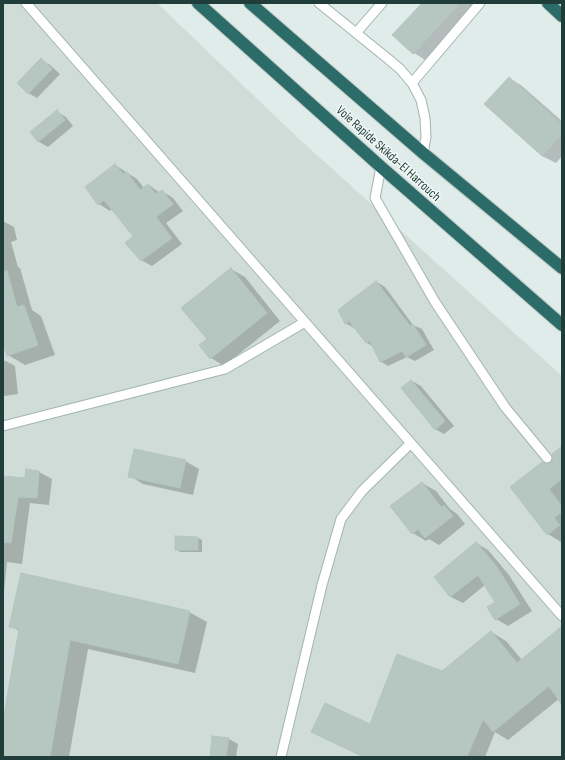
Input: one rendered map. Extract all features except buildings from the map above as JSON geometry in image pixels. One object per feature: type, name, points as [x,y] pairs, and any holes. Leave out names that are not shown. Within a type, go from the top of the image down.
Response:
[{"type":"highway","name":"Voie Rapide Skikda-El Harrouch","points":[[198,3],[381,168],[562,325]]},
{"type":"highway","name":"Voie Rapide Skikda-El Harrouch","points":[[250,3],[423,153],[562,268]]},
{"type":"highway","points":[[548,3],[562,16]]},
{"type":"lane","points":[[26,3],[562,616]]},
{"type":"lane","points":[[319,3],[400,69],[412,83],[421,100],[425,118],[426,137],[423,153]]},
{"type":"lane","points":[[356,33],[382,3]]},
{"type":"lane","points":[[412,83],[480,3]]},
{"type":"lane","points":[[381,168],[375,198],[435,302],[505,407],[547,458]]},
{"type":"lane","points":[[3,426],[225,369],[305,322]]},
{"type":"lane","points":[[280,757],[322,585],[341,518],[362,490],[411,443]]},
{"type":"shaded area","points":[[3,3],[157,3],[298,138],[562,376],[562,757],[3,757]]}]
